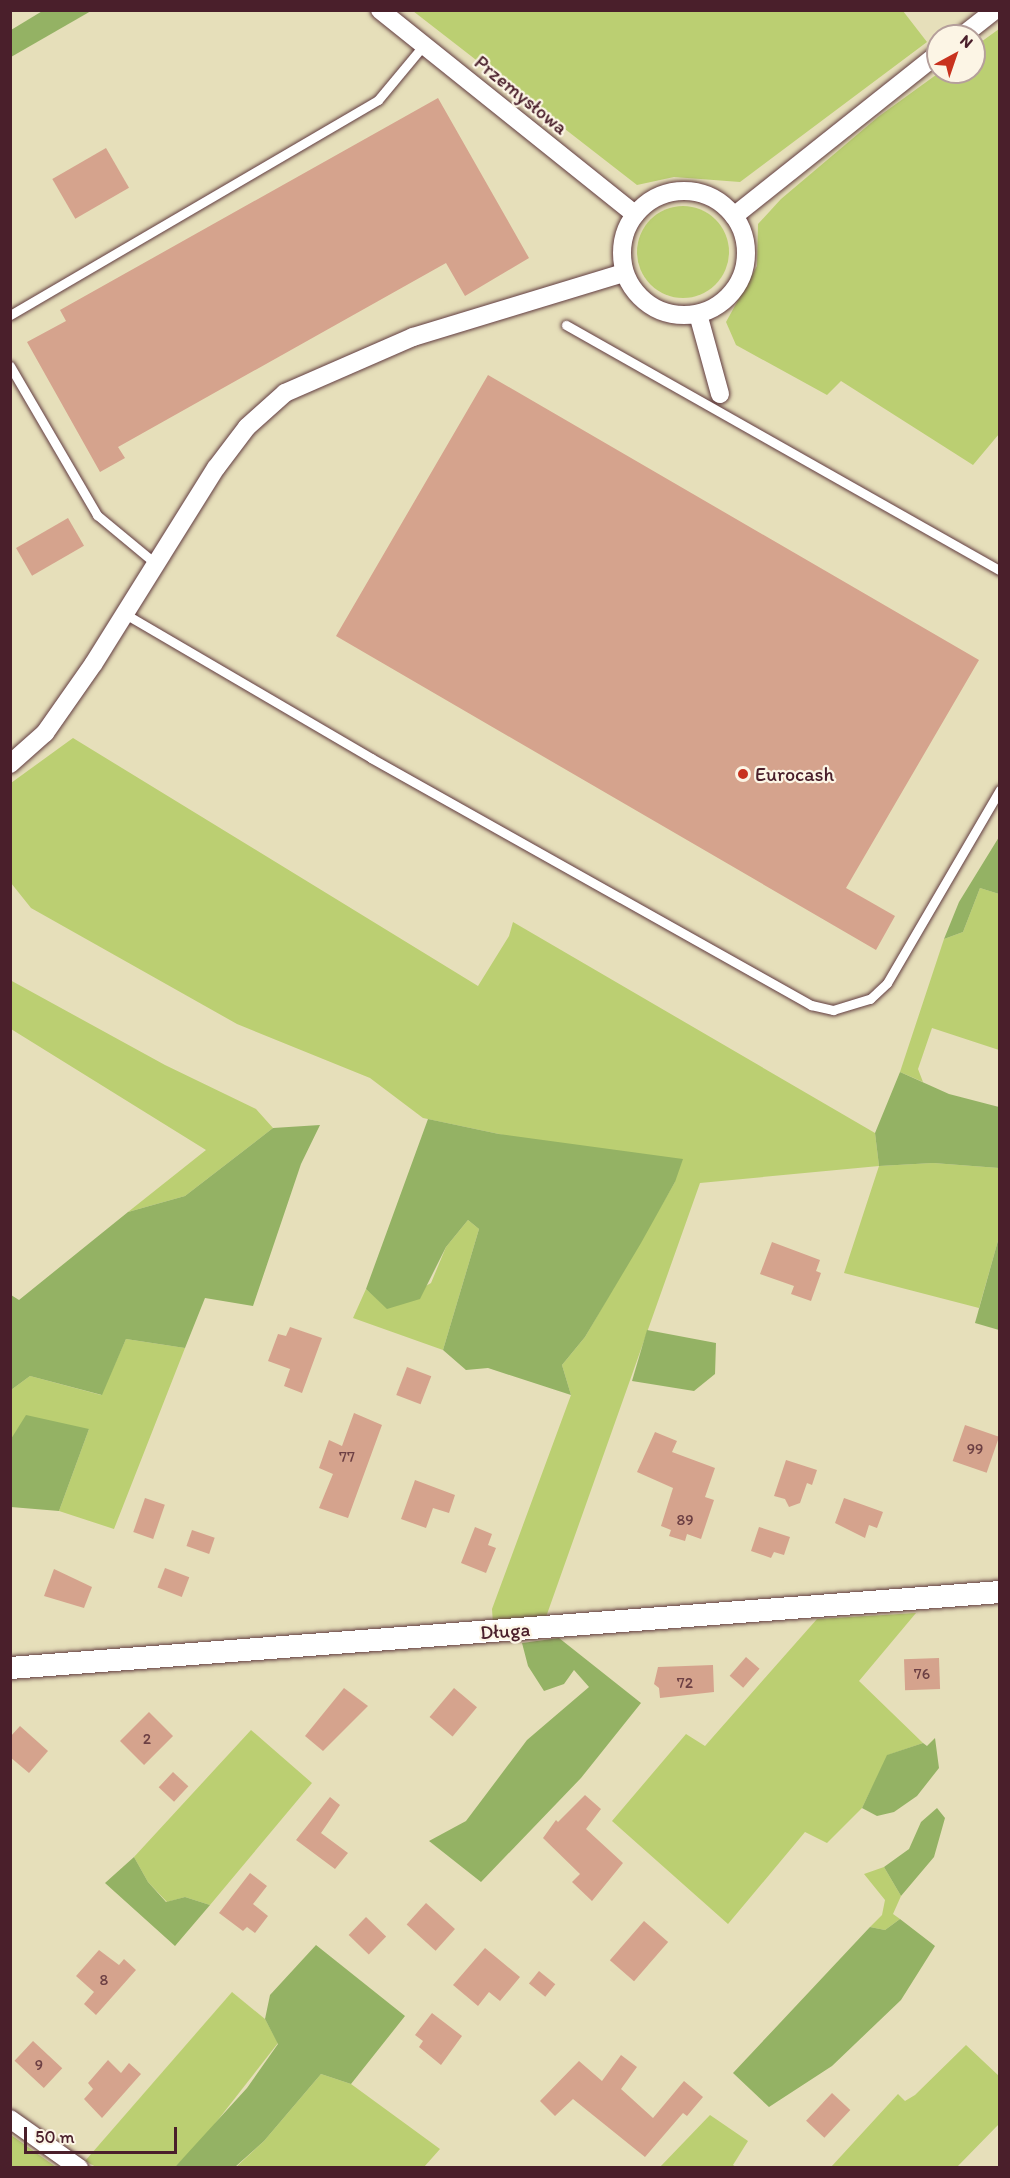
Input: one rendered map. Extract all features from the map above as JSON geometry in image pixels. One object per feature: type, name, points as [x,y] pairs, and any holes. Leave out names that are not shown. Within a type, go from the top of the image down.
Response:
[{"type":"street","name":"Przemysłowa","points":[[380,10],[635,214]]},
{"type":"street","points":[[977,24],[994,10]]},
{"type":"street","points":[[734,216],[926,64]]},
{"type":"street","points":[[685,191],[720,203],[734,216],[745,244],[742,275],[724,300],[698,314],[680,316],[654,307],[633,290],[624,273],[623,242],[635,214],[666,194],[685,191]]},
{"type":"street","points":[[10,764],[45,733],[240,435],[285,393],[413,337],[624,273]]},
{"type":"street","points":[[698,314],[718,402]]},
{"type":"street","name":"Długa","points":[[10,1668],[999,1592]]},
{"type":"street","points":[[10,2119],[79,2168]]},
{"type":"lane","points":[[10,315],[378,100],[423,46]]},
{"type":"lane","points":[[566,325],[718,402],[999,571]]},
{"type":"lane","points":[[10,366],[97,515],[156,564]]},
{"type":"lane","points":[[125,614],[371,758],[811,1005],[833,1010],[870,999],[887,983],[999,790]]},
{"type":"green space","points":[[44,10],[91,11],[11,57],[11,30]]},
{"type":"green space","points":[[413,11],[903,11],[926,41],[740,182],[674,177],[637,185]]},
{"type":"green space","points":[[999,29],[999,434],[973,465],[841,381],[827,395],[736,345],[726,322],[757,266],[758,224],[781,199],[878,117],[926,82],[926,84],[986,84],[986,38]]},
{"type":"green space","points":[[683,206],[701,209],[716,219],[726,234],[729,252],[726,270],[716,285],[701,295],[683,298],[665,295],[650,285],[640,270],[637,252],[640,234],[650,219],[665,209]]},
{"type":"green space","points":[[73,738],[478,986],[509,936],[513,922],[875,1133],[879,1166],[700,1183],[546,1617],[493,1624],[492,1609],[571,1395],[562,1365],[585,1337],[675,1182],[499,1134],[423,1118],[370,1078],[237,1024],[31,908],[11,883],[11,783]]},
{"type":"green space","points":[[999,837],[999,894],[980,888],[963,932],[944,939],[959,902]]},
{"type":"green space","points":[[980,888],[999,894],[999,1050],[932,1028],[918,1069],[923,1082],[900,1072],[944,939],[963,932]]},
{"type":"green space","points":[[10,980],[165,1065],[256,1109],[273,1128],[185,1196],[128,1212],[206,1150],[11,1029]]},
{"type":"green space","points":[[900,1072],[949,1094],[999,1107],[999,1168],[933,1163],[879,1166],[875,1133]]},
{"type":"green space","points":[[428,1119],[499,1134],[683,1159],[675,1182],[641,1243],[585,1337],[562,1365],[571,1395],[488,1368],[466,1370],[443,1350],[479,1229],[468,1220],[446,1247],[420,1299],[387,1309],[366,1289]]},
{"type":"green space","points":[[320,1125],[301,1164],[253,1306],[205,1298],[185,1348],[126,1339],[102,1395],[30,1376],[11,1390],[11,1295],[19,1300],[128,1212],[185,1196],[273,1128]]},
{"type":"green space","points":[[933,1163],[999,1168],[999,1237],[979,1308],[844,1273],[879,1166]]},
{"type":"green space","points":[[468,1220],[479,1229],[443,1350],[353,1318],[366,1289],[387,1308],[431,1283],[446,1247]]},
{"type":"green space","points":[[999,1237],[999,1330],[975,1323]]},
{"type":"green space","points":[[647,1330],[716,1343],[715,1374],[694,1391],[632,1381]]},
{"type":"green space","points":[[126,1339],[185,1348],[114,1529],[59,1511],[89,1429],[11,1439],[11,1390],[30,1376],[101,1395]]},
{"type":"green space","points":[[26,1415],[89,1429],[59,1511],[11,1507],[11,1439]]},
{"type":"green space","points":[[916,1613],[859,1681],[923,1743],[888,1755],[862,1808],[827,1843],[805,1832],[728,1924],[612,1821],[686,1734],[705,1746],[817,1619]]},
{"type":"green space","points":[[559,1638],[641,1703],[581,1778],[481,1882],[429,1841],[466,1821],[527,1740],[589,1687],[574,1670],[564,1684],[544,1691],[528,1666],[522,1643]]},
{"type":"green space","points":[[251,1730],[312,1783],[210,1905],[185,1897],[167,1902],[148,1882],[134,1857]]},
{"type":"green space","points":[[935,1738],[939,1768],[917,1796],[894,1812],[877,1816],[862,1808],[887,1755],[923,1743],[927,1746]]},
{"type":"green space","points":[[937,1808],[945,1818],[934,1857],[901,1896],[884,1867],[909,1849],[921,1822]]},
{"type":"green space","points":[[134,1857],[148,1882],[166,1902],[185,1897],[210,1905],[175,1946],[105,1883]]},
{"type":"green space","points":[[884,1867],[901,1896],[893,1914],[900,1919],[885,1930],[870,1927],[882,1915],[885,1900],[864,1874]]},
{"type":"green space","points":[[900,1919],[935,1946],[901,2000],[832,2066],[769,2107],[733,2073],[870,1927],[885,1930]]},
{"type":"green space","points":[[316,1945],[405,2016],[351,2084],[321,2074],[264,2141],[235,2167],[175,2167],[247,2088],[278,2044],[265,2019],[270,1995]]},
{"type":"green space","points":[[232,1992],[265,2019],[278,2043],[203,2139],[175,2167],[96,2167],[85,2161]]},
{"type":"green space","points":[[966,2045],[999,2076],[999,2124],[957,2167],[831,2167],[898,2094],[905,2101],[915,2095]]},
{"type":"green space","points":[[321,2074],[351,2084],[440,2149],[424,2167],[235,2168],[264,2141]]},
{"type":"green space","points":[[710,2115],[748,2141],[733,2165],[736,2167],[660,2167]]},
{"type":"green space","points":[[11,2135],[56,2167],[11,2167]]},
{"type":"building","points":[[438,98],[529,258],[465,296],[446,263],[118,447],[125,458],[100,472],[27,342],[66,321],[60,310]]},
{"type":"building","points":[[106,148],[129,188],[75,219],[52,179]]},
{"type":"building","name":"Eurocash","points":[[488,375],[979,660],[846,888],[895,916],[876,950],[336,636]]},
{"type":"building","points":[[68,518],[84,546],[32,576],[16,548]]},
{"type":"building","points":[[772,1242],[820,1260],[816,1271],[821,1273],[811,1301],[791,1294],[794,1286],[760,1274]]},
{"type":"building","points":[[290,1327],[322,1338],[302,1393],[284,1386],[290,1369],[268,1361],[278,1334],[286,1336]]},
{"type":"building","points":[[407,1367],[431,1376],[421,1404],[396,1395]]},
{"type":"building","points":[[354,1413],[382,1425],[348,1518],[319,1508],[333,1474],[319,1468],[329,1440],[342,1446]]},
{"type":"building","points":[[965,1425],[999,1437],[987,1473],[953,1461]]},
{"type":"building","points":[[655,1432],[677,1441],[672,1452],[715,1468],[705,1497],[714,1500],[701,1539],[687,1534],[685,1541],[669,1536],[671,1530],[661,1526],[673,1488],[637,1472]]},
{"type":"building","points":[[786,1460],[817,1470],[812,1485],[807,1483],[800,1503],[789,1507],[785,1499],[774,1496]]},
{"type":"building","points":[[415,1480],[455,1495],[449,1513],[433,1508],[426,1528],[401,1519]]},
{"type":"building","points":[[145,1498],[165,1505],[153,1539],[133,1532]]},
{"type":"building","points":[[844,1498],[883,1512],[877,1528],[869,1525],[865,1538],[835,1523]]},
{"type":"building","points":[[475,1527],[492,1534],[488,1545],[496,1548],[486,1573],[461,1563]]},
{"type":"building","points":[[759,1527],[790,1537],[784,1555],[774,1552],[771,1558],[751,1551]]},
{"type":"building","points":[[192,1530],[215,1538],[209,1554],[186,1546]]},
{"type":"building","points":[[165,1568],[189,1577],[182,1597],[157,1588]]},
{"type":"building","points":[[54,1569],[92,1587],[84,1608],[44,1596]]},
{"type":"building","points":[[746,1657],[760,1669],[743,1688],[730,1676]]},
{"type":"building","points":[[939,1658],[940,1689],[905,1690],[904,1659]]},
{"type":"building","points":[[713,1665],[714,1692],[660,1698],[659,1688],[654,1684],[658,1667]]},
{"type":"building","points":[[344,1688],[368,1706],[323,1751],[305,1736]]},
{"type":"building","points":[[454,1688],[477,1707],[453,1736],[430,1717]]},
{"type":"building","points":[[149,1712],[173,1736],[144,1765],[120,1741]]},
{"type":"building","points":[[20,1726],[48,1751],[29,1773],[10,1757],[10,1737]]},
{"type":"building","points":[[173,1772],[188,1786],[174,1802],[159,1787]]},
{"type":"building","points":[[585,1795],[601,1809],[586,1829],[623,1863],[592,1901],[572,1882],[580,1874],[543,1838],[556,1820],[558,1822]]},
{"type":"building","points":[[330,1797],[340,1805],[321,1833],[348,1853],[335,1869],[296,1840]]},
{"type":"building","points":[[250,1873],[267,1886],[253,1904],[268,1916],[255,1933],[247,1927],[243,1931],[219,1913]]},
{"type":"building","points":[[426,1903],[455,1929],[436,1951],[407,1925]]},
{"type":"building","points":[[366,1917],[386,1936],[369,1954],[349,1935]]},
{"type":"building","points":[[644,1921],[668,1942],[634,1981],[610,1960]]},
{"type":"building","points":[[485,1948],[520,1977],[500,2001],[489,1992],[478,2006],[453,1985]]},
{"type":"building","points":[[99,1950],[119,1965],[124,1959],[136,1970],[96,2015],[84,2004],[94,1992],[76,1976]]},
{"type":"building","points":[[539,1971],[555,1984],[545,1997],[529,1983]]},
{"type":"building","points":[[432,2013],[462,2036],[441,2065],[419,2047],[423,2041],[415,2035]]},
{"type":"building","points":[[33,2041],[62,2068],[44,2088],[15,2061]]},
{"type":"building","points":[[621,2055],[637,2067],[621,2089],[653,2118],[684,2081],[703,2097],[687,2116],[683,2113],[645,2157],[573,2099],[555,2116],[540,2101],[579,2061],[602,2081]]},
{"type":"building","points":[[108,2060],[121,2073],[129,2063],[141,2074],[102,2118],[84,2099],[93,2089],[88,2083]]},
{"type":"building","points":[[832,2093],[850,2110],[824,2138],[806,2121]]},
{"type":"place","name":"Eurocash","points":[[743,774]]}]
